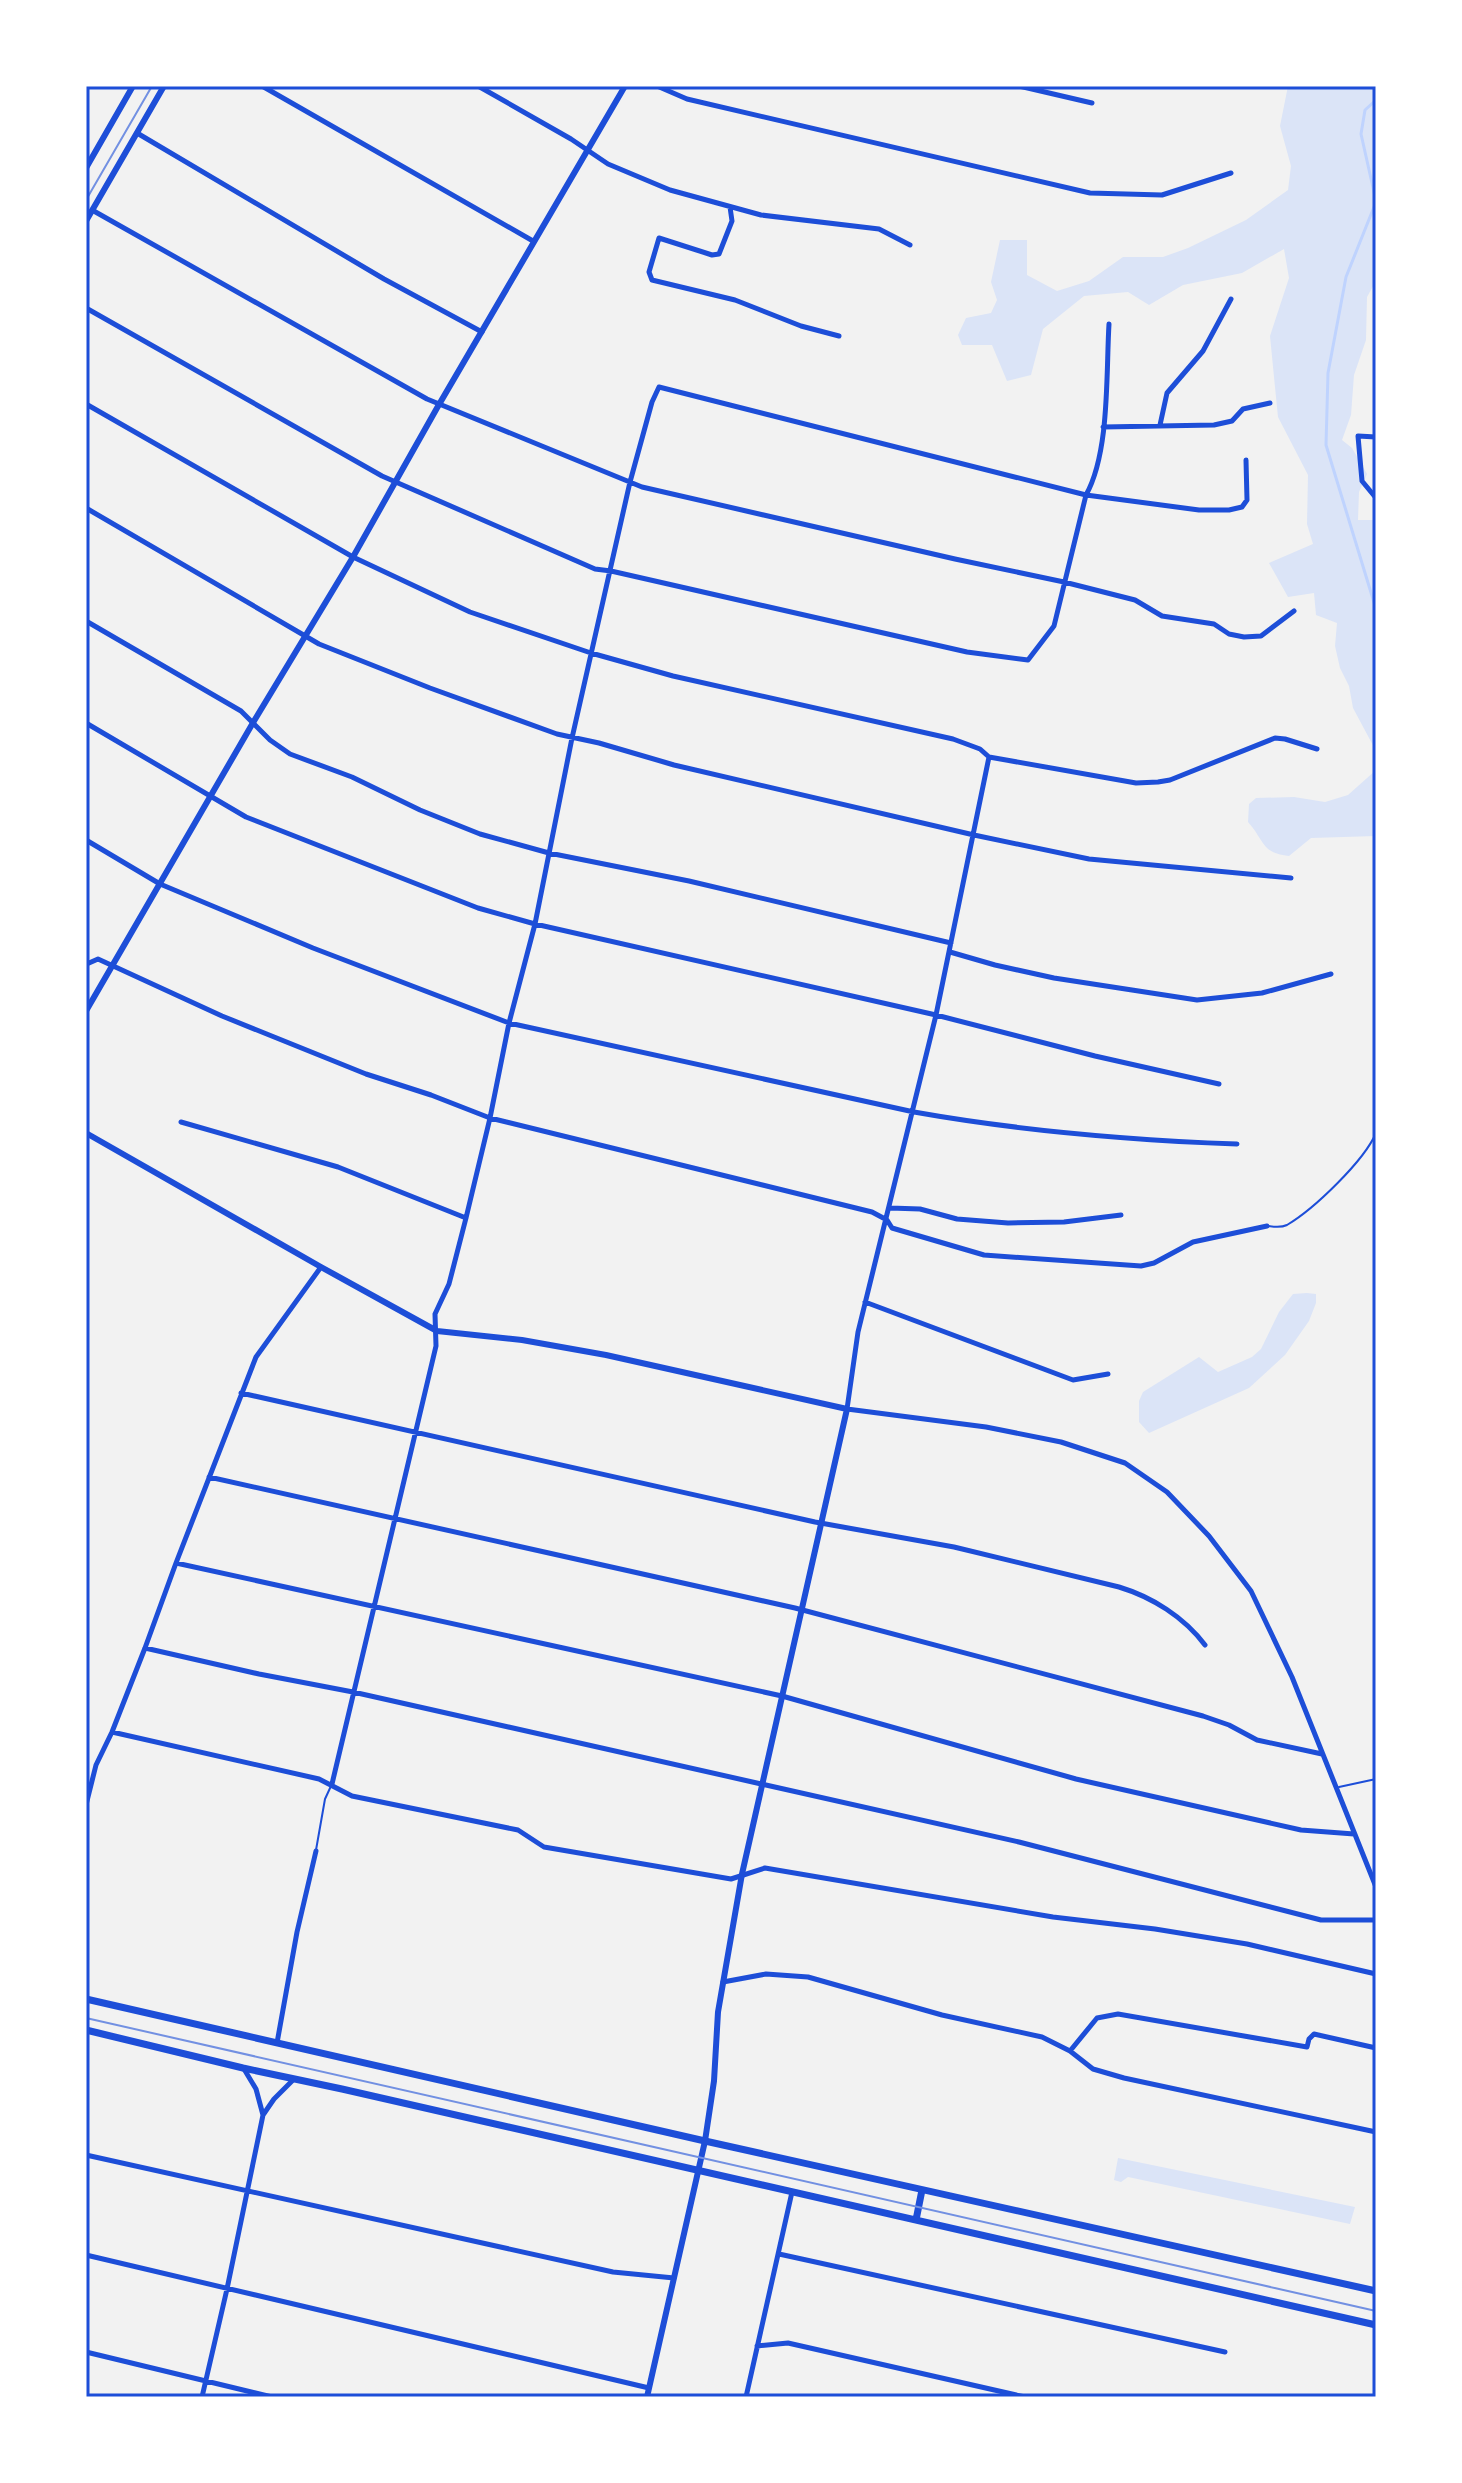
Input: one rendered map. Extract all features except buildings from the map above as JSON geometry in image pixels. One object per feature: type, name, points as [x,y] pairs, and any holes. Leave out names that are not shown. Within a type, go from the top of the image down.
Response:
[{"type":"main road","points":[[86,1999],[1376,2291]]},
{"type":"main road","points":[[86,2030],[1376,2325]]},
{"type":"main road","points":[[916,2220],[922,2190]]},
{"type":"street","points":[[86,168],[133,86]]},
{"type":"street","points":[[86,221],[164,86]]},
{"type":"street","points":[[262,86],[533,241]]},
{"type":"street","points":[[478,86],[608,164],[670,190],[761,215],[879,229],[910,245]]},
{"type":"street","points":[[86,1011],[625,86]]},
{"type":"street","points":[[657,86],[687,99],[1090,193],[1162,195],[1231,173]]},
{"type":"street","points":[[1019,86],[1092,103]]},
{"type":"street","points":[[137,133],[482,332]]},
{"type":"street","points":[[730,207],[732,221],[719,254],[712,255],[659,238],[649,272],[652,280],[735,300],[801,326],[839,336]]},
{"type":"street","points":[[92,210],[439,404],[642,487],[1064,582],[1135,600],[1162,616],[1214,624],[1229,634],[1244,637],[1261,636],[1294,611]]},
{"type":"street","points":[[1160,425],[1167,393],[1203,351],[1231,299]]},
{"type":"street","points":[[86,308],[395,483],[595,569],[967,652],[1028,660],[1054,626],[1086,495],[1094,480],[1103,427],[1109,324]]},
{"type":"street","points":[[332,1784],[436,1346],[435,1314],[449,1284],[466,1218],[509,1023],[535,924],[572,738],[630,482],[659,387],[1086,495],[1199,510],[1242,507],[1247,500],[1246,460]]},
{"type":"street","points":[[1103,427],[1214,425],[1232,421],[1243,409],[1270,403]]},
{"type":"street","points":[[86,404],[353,557],[470,612],[591,653],[673,676],[953,739],[980,749],[989,757],[1136,783],[1170,780],[1275,738],[1317,749]]},
{"type":"street","points":[[1376,437],[1358,436],[1362,481],[1376,498]]},
{"type":"street","points":[[86,508],[319,644],[430,688],[572,738],[674,765],[1089,859],[1291,878]]},
{"type":"street","points":[[86,621],[241,711],[270,740],[290,754],[352,777],[420,810],[480,834],[549,853],[689,881],[951,943]]},
{"type":"street","points":[[86,723],[246,817],[478,908],[1219,1084]]},
{"type":"street","points":[[647,2397],[705,2141],[723,1982],[742,1874],[847,1409],[858,1332],[914,1112],[950,952],[989,757]]},
{"type":"street","points":[[86,840],[160,884],[313,948],[509,1023],[914,1112],[1069,1134],[1237,1144]]},
{"type":"street","points":[[950,952],[1065,980],[1197,1000],[1262,993],[1331,974]]},
{"type":"street","points":[[86,961],[89,963],[98,959],[222,1016],[366,1074],[490,1118],[872,1212],[887,1220],[892,1228],[984,1255],[1141,1266],[1154,1263],[1193,1242],[1267,1226]]},
{"type":"street","points":[[181,1122],[338,1167],[466,1218]]},
{"type":"street","points":[[86,1133],[437,1331],[522,1340],[606,1355],[847,1409],[986,1427],[1061,1442],[1125,1463],[1167,1492],[1209,1536],[1251,1591],[1292,1677],[1376,1887]]},
{"type":"street","points":[[890,1208],[920,1209],[957,1219],[1008,1223],[1064,1222],[1121,1215]]},
{"type":"street","points":[[86,1805],[96,1765],[145,1648],[241,1393],[261,1349],[321,1267]]},
{"type":"street","points":[[865,1302],[1073,1380],[1108,1374]]},
{"type":"street","points":[[241,1393],[821,1521],[954,1547],[1132,1590],[1144,1594],[1193,1630],[1205,1645]]},
{"type":"street","points":[[209,1477],[801,1611],[1203,1716],[1257,1740],[1323,1754]]},
{"type":"street","points":[[176,1563],[782,1696],[1076,1779],[1301,1830],[1354,1834]]},
{"type":"street","points":[[145,1648],[1019,1842],[1321,1920],[1376,1920]]},
{"type":"street","points":[[112,1732],[319,1779],[352,1796],[518,1830],[544,1847],[731,1879],[765,1868],[1053,1917],[1247,1944],[1376,1974]]},
{"type":"street","points":[[277,2043],[297,1932],[316,1851]]},
{"type":"street","points":[[723,1982],[766,1974],[808,1977],[942,2015],[1042,2037],[1070,2051],[1093,2069],[1124,2078],[1376,2132]]},
{"type":"street","points":[[1070,2051],[1097,2018],[1118,2014],[1307,2047],[1314,2034],[1376,2048]]},
{"type":"street","points":[[243,2068],[256,2089],[263,2115]]},
{"type":"street","points":[[202,2397],[263,2115],[294,2079]]},
{"type":"street","points":[[86,2155],[613,2272],[674,2278]]},
{"type":"street","points":[[746,2397],[792,2192]]},
{"type":"street","points":[[779,2254],[1225,2352]]},
{"type":"street","points":[[86,2255],[649,2388]]},
{"type":"street","points":[[757,2346],[788,2343],[1025,2397]]},
{"type":"street","points":[[86,2352],[272,2397]]},
{"type":"lane","points":[[1267,1226],[1286,1225],[1331,1189],[1376,1133]]},
{"type":"lane","points":[[1338,1788],[1376,1779]]},
{"type":"lane","points":[[316,1851],[325,1799],[332,1784]]},
{"type":"shaded area","points":[[1288,86],[1376,86],[1376,281],[1367,297],[1366,340],[1354,375],[1351,415],[1342,440],[1352,448],[1367,474],[1359,492],[1358,520],[1373,520],[1376,528],[1376,751],[1353,708],[1349,686],[1340,668],[1335,646],[1337,623],[1316,615],[1314,593],[1288,597],[1269,563],[1313,544],[1307,524],[1308,475],[1278,417],[1274,377],[1270,336],[1289,278],[1284,249],[1242,273],[1183,285],[1149,305],[1128,292],[1084,296],[1043,329],[1031,375],[1007,381],[992,345],[962,345],[958,335],[966,318],[991,313],[997,300],[991,282],[1000,240],[1027,240],[1027,275],[1057,291],[1089,281],[1123,257],[1163,257],[1188,248],[1246,220],[1288,190],[1291,166],[1280,126]]},
{"type":"shaded area","points":[[1376,770],[1376,836],[1311,838],[1289,856],[1268,849],[1248,822],[1249,804],[1256,798],[1294,797],[1325,802],[1348,795]]},
{"type":"shaded area","points":[[1293,1294],[1316,1294],[1309,1321],[1285,1355],[1249,1388],[1149,1433],[1139,1422],[1139,1401],[1143,1392],[1199,1357],[1218,1372],[1252,1357],[1261,1349],[1279,1312]]},
{"type":"shaded area","points":[[1118,2158],[1355,2207],[1350,2224],[1128,2177],[1121,2182],[1114,2180]]},
{"type":"waterway","points":[[1376,100],[1365,110],[1361,134],[1376,201]]},
{"type":"waterway","points":[[1376,202],[1346,277],[1328,373],[1326,445],[1376,609]]},
{"type":"tram line","points":[[86,200],[152,86]]},
{"type":"tram line","points":[[86,2018],[1376,2311]]}]
